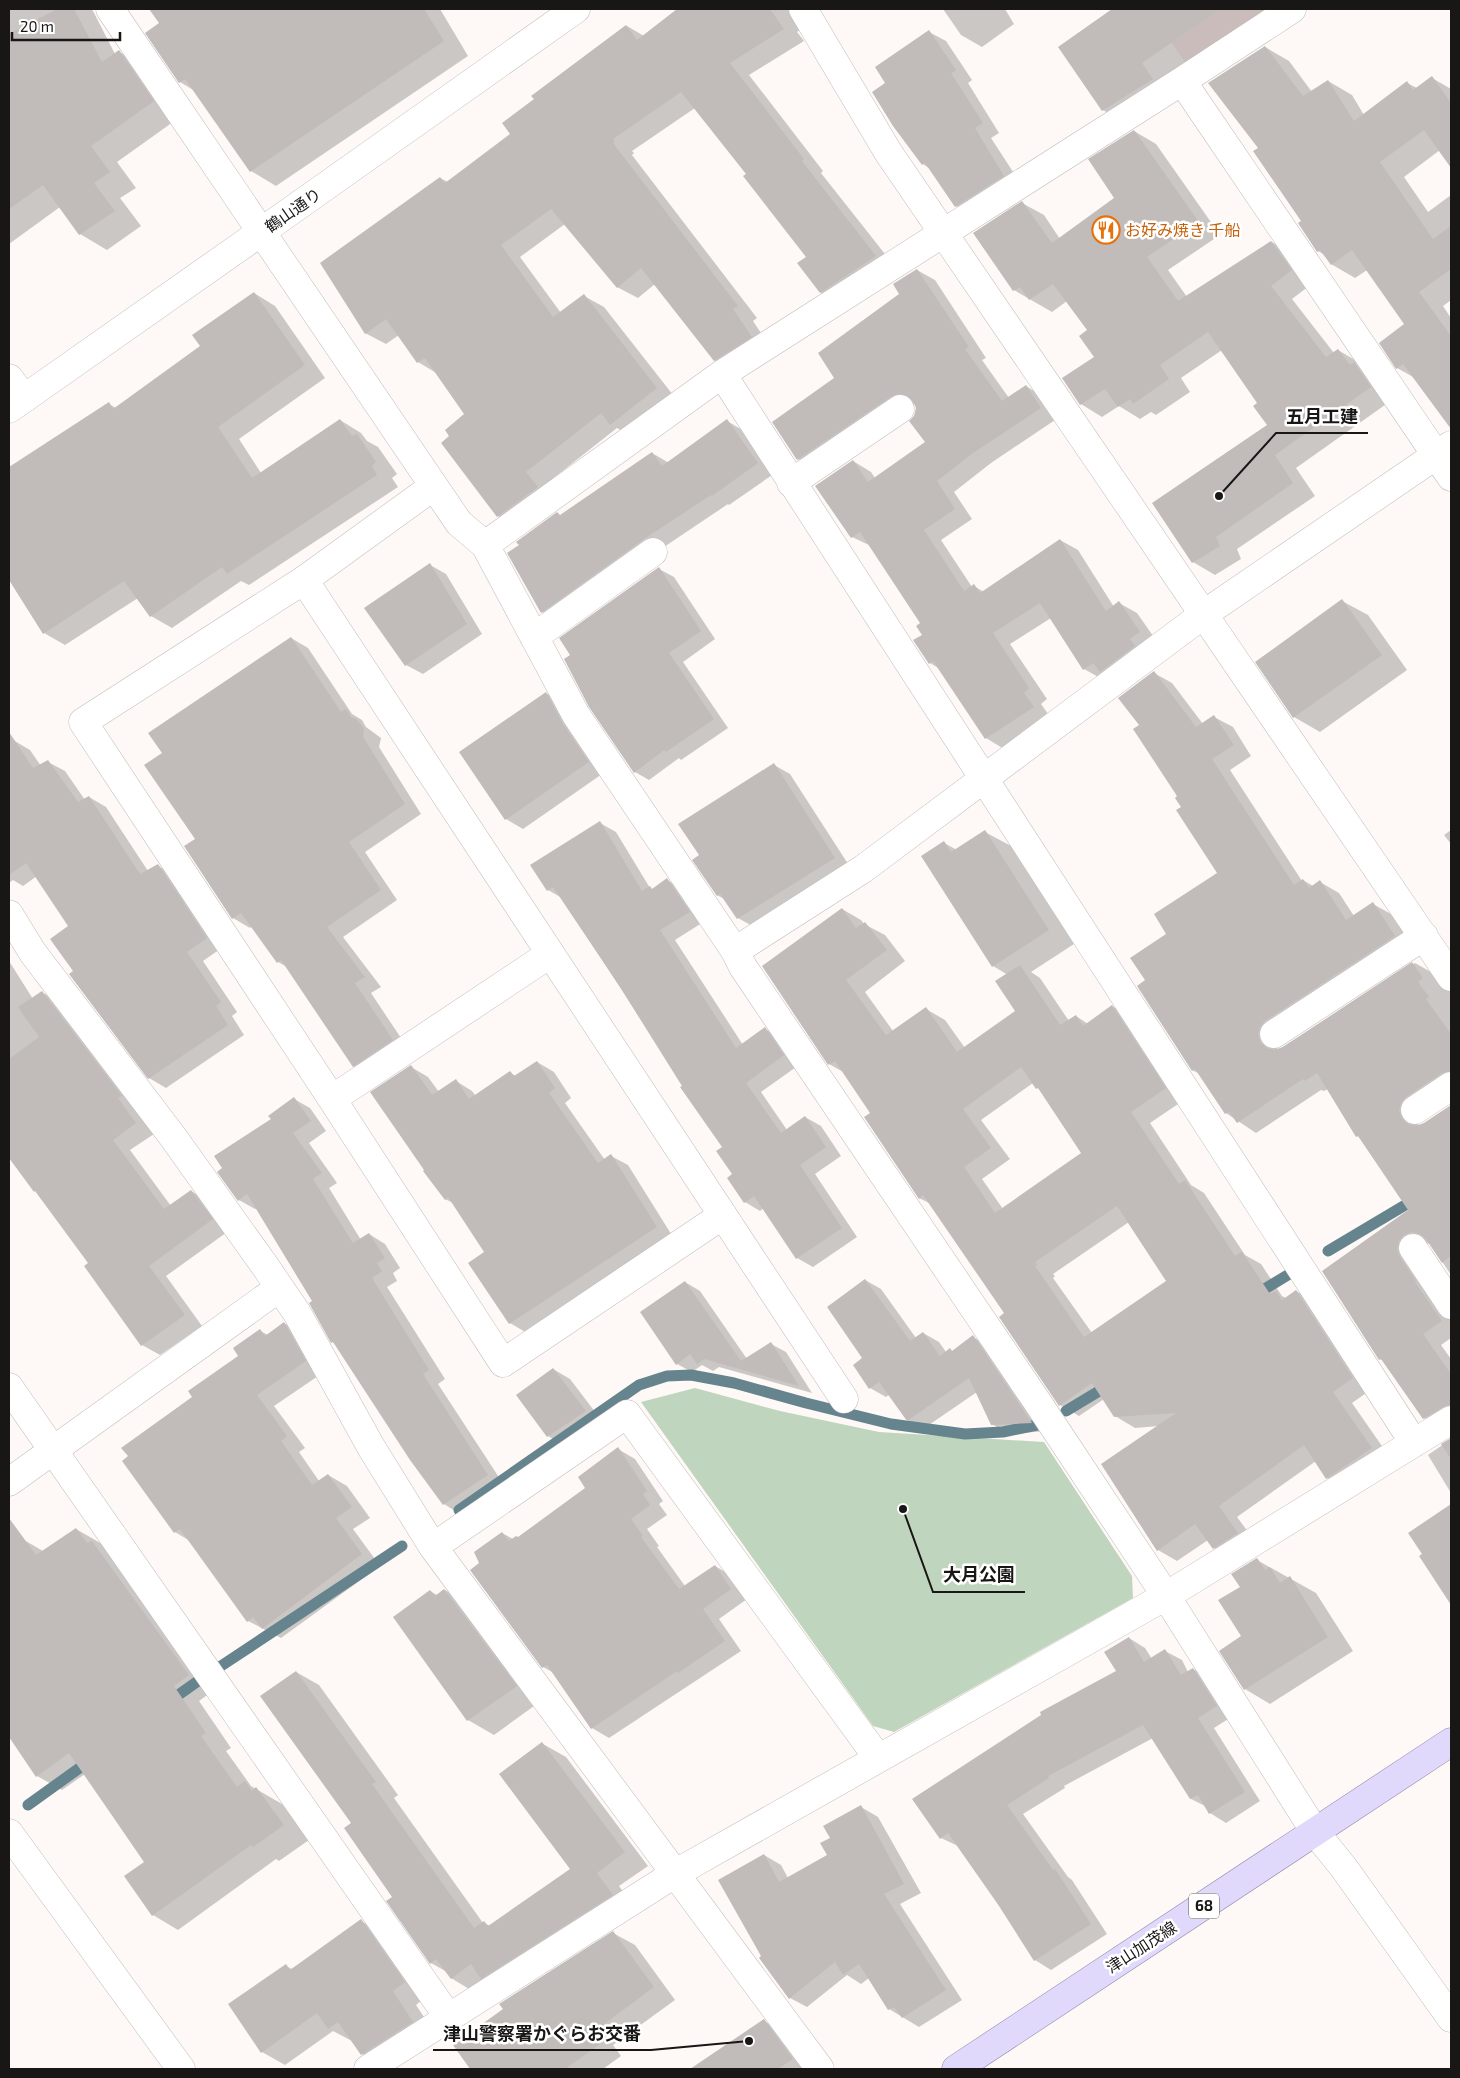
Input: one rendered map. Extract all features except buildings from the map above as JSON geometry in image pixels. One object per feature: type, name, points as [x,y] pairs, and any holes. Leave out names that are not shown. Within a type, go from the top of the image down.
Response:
[{"type":"main road","name":"津山加茂線","points":[[956,2069],[1451,1742]]},
{"type":"street","points":[[110,9],[459,523],[485,545],[576,715],[1166,1596],[1315,1832],[1344,1868],[1451,2018]]},
{"type":"street","name":"鶴山通り","points":[[14,395],[261,232],[576,9]]},
{"type":"street","points":[[803,9],[888,152],[1451,977]]},
{"type":"street","points":[[485,545],[722,374],[1292,9]]},
{"type":"street","points":[[735,951],[863,869],[1204,614],[1446,459],[1182,81]]},
{"type":"street","points":[[722,374],[1414,1443]]},
{"type":"street","points":[[791,482],[900,409]]},
{"type":"street","points":[[434,486],[304,580],[83,722],[332,1099],[503,1363],[722,1214]]},
{"type":"street","points":[[534,637],[653,552]]},
{"type":"street","points":[[304,580],[844,1399]]},
{"type":"street","points":[[9,914],[33,954],[173,1137],[297,1313],[371,1447],[432,1547],[820,2069]]},
{"type":"street","points":[[1274,1034],[1424,936]]},
{"type":"street","points":[[332,1099],[550,954]]},
{"type":"street","points":[[1415,1110],[1451,1086]]},
{"type":"street","points":[[1413,1248],[1451,1305]]},
{"type":"street","points":[[9,1482],[279,1288]]},
{"type":"street","points":[[9,1387],[449,2018]]},
{"type":"street","points":[[432,1547],[627,1414],[878,1758]]},
{"type":"street","points":[[368,2069],[676,1873],[1166,1596],[1451,1420]]},
{"type":"street","points":[[9,1833],[181,2069]]},
{"type":"shaded area","points":[[1147,9],[1270,9],[1186,63]]},
{"type":"green space","points":[[695,1388],[780,1411],[879,1432],[1044,1442],[1132,1576],[1133,1598],[894,1732],[873,1726],[641,1402]]},
{"type":"waterway","points":[[1328,1251],[1417,1198]]},
{"type":"waterway","points":[[1253,1296],[1291,1273]]},
{"type":"waterway","points":[[459,1510],[639,1385],[667,1376],[691,1375],[734,1383],[891,1424],[965,1434],[1003,1432],[1037,1425]]},
{"type":"waterway","points":[[1066,1411],[1109,1385]]},
{"type":"waterway","points":[[221,1666],[402,1546]]},
{"type":"waterway","points":[[167,1703],[198,1681]]},
{"type":"waterway","points":[[28,1805],[92,1759]]},
{"type":"place","name":"お好み焼き 千船","points":[[1106,230]]},
{"type":"place","name":"五月工建","points":[[1219,496]]},
{"type":"place","name":"大月公園","points":[[903,1509]]},
{"type":"place","name":"津山警察署かぐらお交番","points":[[749,2041]]}]
